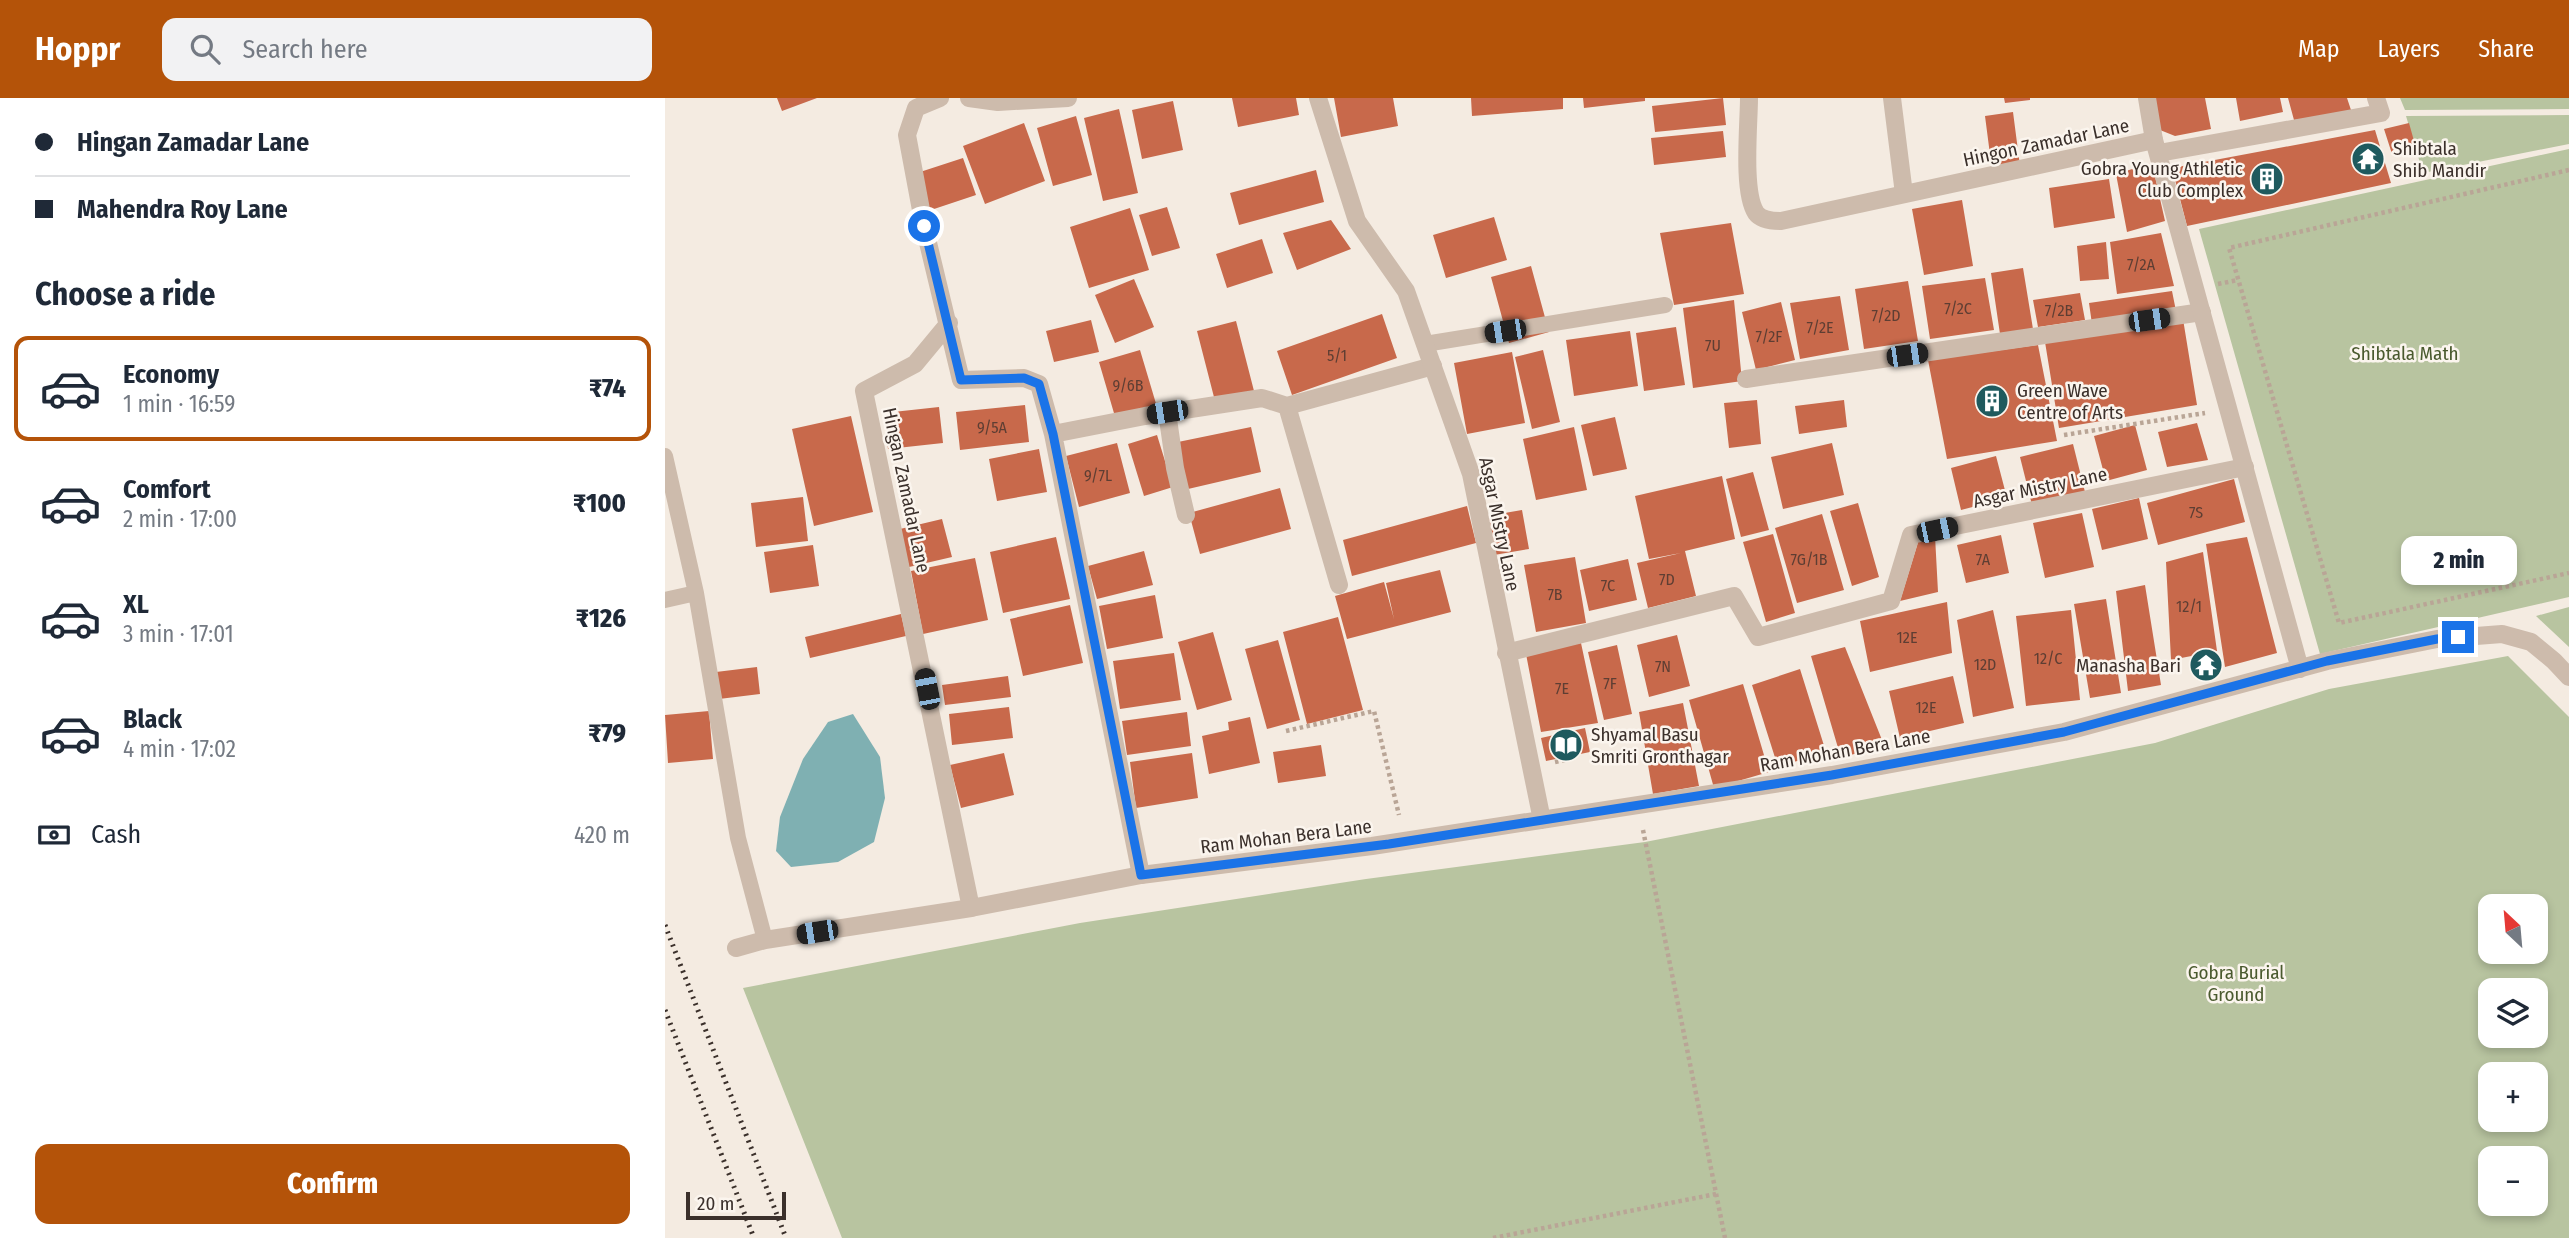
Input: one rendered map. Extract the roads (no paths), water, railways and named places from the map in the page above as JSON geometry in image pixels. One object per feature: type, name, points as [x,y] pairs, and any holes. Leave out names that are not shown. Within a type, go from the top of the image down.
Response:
[{"type":"street","points":[[940,98],[916,108],[907,135],[924,226],[961,380],[1024,378],[1039,384],[1053,434],[1141,875]]},
{"type":"street","points":[[969,98],[998,102],[1068,98]]},
{"type":"street","name":"Asgar Mistry Lane","points":[[1318,98],[1357,221],[1406,292],[1471,474],[1542,820]]},
{"type":"street","name":"Hingon Zamadar Lane","points":[[1749,98],[1748,186],[1757,215],[1769,221],[1781,221],[1905,194],[2156,147],[2147,98]]},
{"type":"street","points":[[1892,98],[1905,194]]},
{"type":"street","points":[[2300,669],[2156,147],[2381,113],[2376,98]]},
{"type":"street","points":[[1746,379],[2202,312]]},
{"type":"street","name":"Hingan Zamadar Lane","points":[[949,323],[915,364],[864,391],[971,908]]},
{"type":"street","points":[[1053,434],[1167,412],[1262,398],[1287,406],[1433,366]]},
{"type":"street","points":[[1287,406],[1339,585]]},
{"type":"street","points":[[1167,412],[1175,468],[1186,515]]},
{"type":"street","name":"Asgar Mistry Lane","points":[[1506,653],[1734,596],[1758,637],[1891,601],[1911,535],[2245,467]]},
{"type":"street","name":"Ram Mohan Bera Lane","points":[[736,948],[765,940],[971,908],[1141,875],[1405,841],[1832,775],[2064,732],[2300,669],[2437,639],[2502,634],[2531,642],[2569,677]]},
{"type":"lane","points":[[1425,344],[1665,305]]},
{"type":"lane","points":[[665,456],[696,593],[738,838],[765,940]]},
{"type":"lane","points":[[665,600],[696,593]]},
{"type":"water","points":[[853,714],[880,757],[885,798],[874,842],[838,862],[791,867],[776,851],[780,817],[803,759],[828,722]]},
{"type":"railway","points":[[665,925],[786,1238]]},
{"type":"railway","points":[[665,1010],[754,1238]]},
{"type":"place","name":"Shibtala Shib Mandir","points":[[2368,159]]},
{"type":"place","name":"Gobra Young Athletic Club Complex","points":[[2267,179]]},
{"type":"place","name":"Green Wave Centre of Arts","points":[[1992,401]]},
{"type":"place","name":"Manasha Bari","points":[[2206,665]]},
{"type":"place","name":"Shyamal Basu Smriti Gronthagar","points":[[1566,745]]},
{"type":"park label","name":"Shibtala Math","points":[[2405,353]]},
{"type":"park label","name":"Gobra Burial Ground","points":[[2236,983]]}]
